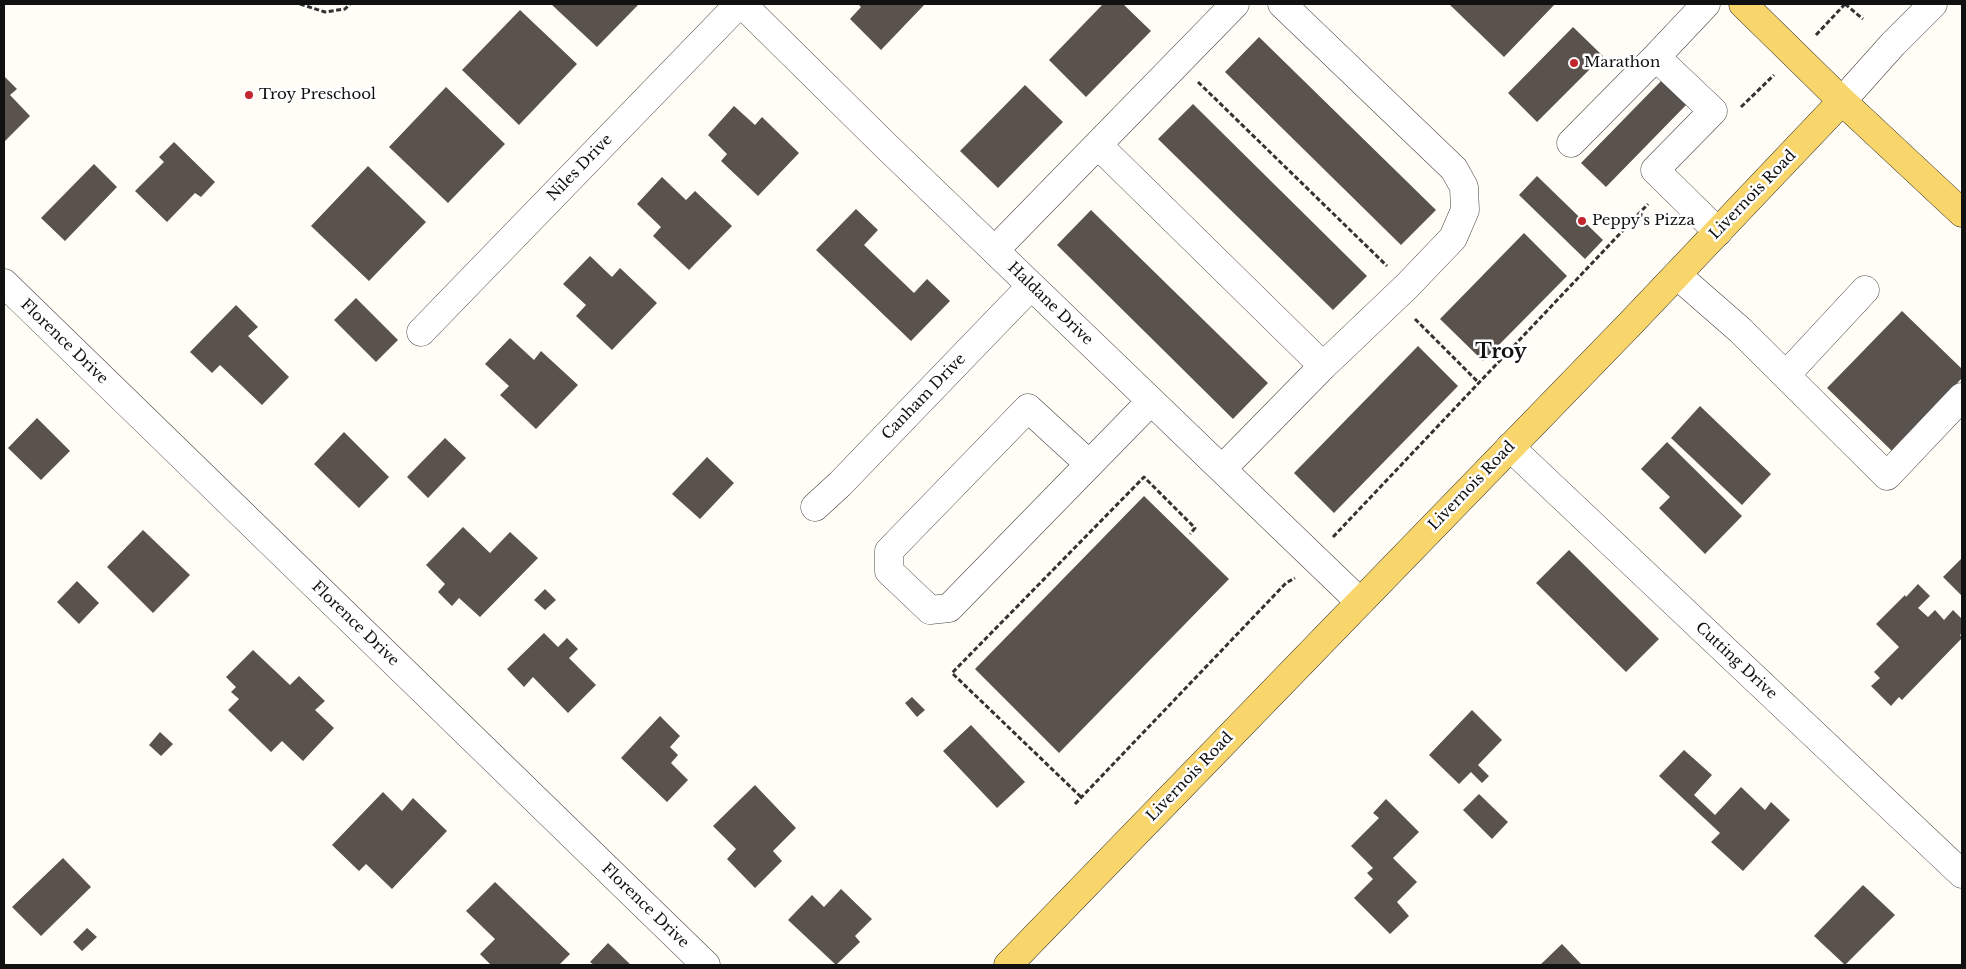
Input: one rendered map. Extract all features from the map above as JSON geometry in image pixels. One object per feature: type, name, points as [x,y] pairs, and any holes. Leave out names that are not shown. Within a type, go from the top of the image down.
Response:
[{"type":"main road","points":[[1742,4],[1842,102],[1962,213]]},
{"type":"main road","name":"Livernois Road","points":[[1008,965],[1510,448],[1842,102]]},
{"type":"street","name":"Haldane Drive","points":[[741,4],[1360,602]]},
{"type":"street","name":"Niles Drive","points":[[421,332],[741,4]]},
{"type":"street","points":[[995,250],[1235,4]]},
{"type":"street","points":[[1222,469],[1453,238],[1465,210],[1464,187],[1454,169],[1282,4]]},
{"type":"street","points":[[1570,143],[1706,4]]},
{"type":"street","name":"Livernois Road","points":[[1842,102],[1893,44],[1933,4]]},
{"type":"street","points":[[1656,57],[1713,111],[1655,170],[1718,232]]},
{"type":"street","points":[[1098,145],[1323,366]]},
{"type":"street","points":[[1677,275],[1740,330],[1887,476],[1962,397]]},
{"type":"street","name":"Florence Drive","points":[[4,283],[706,965]]},
{"type":"street","name":"Canham Drive","points":[[815,507],[840,484],[1031,286]]},
{"type":"street","points":[[1786,376],[1865,290]]},
{"type":"street","points":[[1089,464],[1028,408],[888,551],[889,571],[930,610],[949,608],[1151,402]]},
{"type":"street","name":"Cutting Drive","points":[[1510,448],[1962,874]]},
{"type":"path","points":[[300,4],[324,12],[344,10],[350,4]]},
{"type":"path","points":[[1825,26],[1845,4],[1863,19]]},
{"type":"path","points":[[1197,82],[1390,270]]},
{"type":"path","points":[[1735,113],[1766,82]]},
{"type":"path","points":[[1333,538],[1668,183]]},
{"type":"path","points":[[1414,318],[1479,384]]},
{"type":"path","points":[[1081,797],[952,673],[1144,477],[1195,528],[1190,534]]},
{"type":"path","points":[[1075,804],[1286,583],[1302,574]]},
{"type":"building","points":[[551,4],[639,4],[597,47]]},
{"type":"building","points":[[858,4],[925,4],[881,50],[850,19],[861,7]]},
{"type":"building","points":[[1103,4],[1123,4],[1151,31],[1086,97],[1049,60]]},
{"type":"building","points":[[1449,4],[1555,4],[1504,57]]},
{"type":"building","points":[[520,10],[577,64],[519,125],[462,70]]},
{"type":"building","points":[[1573,27],[1603,56],[1537,122],[1508,93]]},
{"type":"building","points":[[1259,37],[1436,210],[1401,245],[1225,72]]},
{"type":"building","points":[[4,76],[17,89],[10,95],[30,116],[4,142]]},
{"type":"building","points":[[1664,78],[1689,102],[1606,187],[1581,163]]},
{"type":"building","points":[[1025,85],[1063,122],[998,188],[960,151]]},
{"type":"building","points":[[446,87],[505,144],[448,203],[389,147]]},
{"type":"building","points":[[1193,104],[1367,276],[1333,310],[1158,139]]},
{"type":"building","points":[[734,106],[755,125],[762,117],[799,153],[758,196],[721,161],[727,154],[708,135]]},
{"type":"building","points":[[174,142],[215,182],[201,197],[195,193],[167,222],[135,191],[164,162],[159,157]]},
{"type":"building","points":[[94,164],[117,187],[65,241],[41,218]]},
{"type":"building","points":[[368,166],[426,222],[369,281],[311,226]]},
{"type":"building","points":[[1537,176],[1603,240],[1585,259],[1519,195]]},
{"type":"building","points":[[662,177],[686,200],[695,191],[732,226],[689,270],[653,236],[661,227],[637,204]]},
{"type":"building","points":[[856,209],[878,230],[864,245],[914,293],[927,279],[950,301],[911,341],[816,250]]},
{"type":"building","points":[[1091,210],[1268,383],[1233,419],[1057,245]]},
{"type":"building","points":[[1524,233],[1567,276],[1483,361],[1440,319]]},
{"type":"building","points":[[590,256],[612,277],[620,268],[657,303],[612,350],[576,316],[586,305],[563,284]]},
{"type":"building","points":[[356,298],[398,340],[376,362],[334,320]]},
{"type":"building","points":[[236,305],[258,327],[248,336],[289,377],[262,405],[220,365],[212,373],[190,352]]},
{"type":"building","points":[[1902,311],[1962,369],[1962,378],[1892,451],[1827,388]]},
{"type":"building","points":[[510,338],[534,360],[541,351],[578,385],[536,429],[500,395],[509,386],[485,364]]},
{"type":"building","points":[[1418,346],[1458,386],[1334,513],[1294,473]]},
{"type":"building","points":[[1700,406],[1771,474],[1742,505],[1671,438]]},
{"type":"building","points":[[37,418],[70,451],[41,480],[8,448]]},
{"type":"building","points":[[344,432],[389,477],[359,508],[314,464]]},
{"type":"building","points":[[445,438],[466,458],[428,498],[407,477]]},
{"type":"building","points":[[1667,442],[1742,516],[1705,554],[1659,508],[1670,497],[1641,469]]},
{"type":"building","points":[[707,457],[734,483],[700,519],[672,494]]},
{"type":"building","points":[[1144,496],[1229,579],[1059,753],[975,669]]},
{"type":"building","points":[[463,527],[490,553],[510,532],[538,558],[480,617],[459,598],[452,606],[438,592],[445,584],[426,565]]},
{"type":"building","points":[[143,530],[190,575],[153,613],[107,567]]},
{"type":"building","points":[[1569,550],[1659,639],[1626,672],[1536,583]]},
{"type":"building","points":[[1962,558],[1962,596],[1943,577]]},
{"type":"building","points":[[77,581],[99,603],[79,624],[57,602]]},
{"type":"building","points":[[1918,584],[1930,596],[1918,608],[1928,617],[1935,610],[1944,620],[1953,610],[1962,619],[1962,633],[1960,635],[1962,638],[1902,700],[1899,697],[1891,706],[1871,686],[1880,678],[1874,672],[1899,647],[1876,624]]},
{"type":"building","points":[[545,589],[556,600],[545,610],[534,600]]},
{"type":"building","points":[[544,633],[558,647],[567,638],[578,649],[569,658],[596,685],[568,713],[533,677],[524,687],[507,669]]},
{"type":"building","points":[[253,650],[290,685],[299,676],[325,701],[315,710],[334,728],[303,761],[282,741],[271,752],[228,710],[239,699],[231,692],[236,687],[226,677]]},
{"type":"building","points":[[912,697],[925,710],[917,717],[905,703]]},
{"type":"building","points":[[1472,710],[1502,740],[1478,765],[1489,776],[1482,783],[1471,772],[1459,784],[1429,755]]},
{"type":"building","points":[[660,716],[680,736],[670,747],[678,755],[671,763],[688,780],[667,802],[621,758]]},
{"type":"building","points":[[971,725],[1025,782],[997,808],[943,751]]},
{"type":"building","points":[[160,732],[173,744],[161,756],[149,745]]},
{"type":"building","points":[[1684,750],[1712,775],[1694,795],[1715,815],[1741,787],[1765,810],[1771,802],[1790,820],[1743,871],[1711,842],[1720,833],[1659,776]]},
{"type":"building","points":[[755,785],[796,828],[773,851],[782,861],[755,888],[727,859],[736,849],[713,826]]},
{"type":"building","points":[[383,792],[402,811],[413,798],[447,831],[392,889],[366,864],[359,871],[332,845]]},
{"type":"building","points":[[1479,794],[1508,822],[1492,839],[1463,810]]},
{"type":"building","points":[[1386,799],[1419,832],[1393,858],[1417,882],[1397,902],[1409,916],[1390,934],[1354,898],[1373,879],[1367,873],[1373,868],[1351,846],[1379,818],[1373,813]]},
{"type":"building","points":[[63,858],[91,887],[41,936],[12,907]]},
{"type":"building","points":[[495,882],[570,954],[559,965],[491,965],[480,954],[495,939],[466,911]]},
{"type":"building","points":[[1863,885],[1895,915],[1845,965],[1814,936]]},
{"type":"building","points":[[841,889],[872,919],[855,936],[860,942],[836,965],[788,920],[812,895],[824,907]]},
{"type":"building","points":[[87,928],[97,937],[82,951],[73,942]]},
{"type":"building","points":[[608,943],[631,965],[594,965],[590,962]]},
{"type":"building","points":[[1562,944],[1582,965],[1540,965]]},
{"type":"place","name":"Marathon","points":[[1574,63]]},
{"type":"place","name":"Troy Preschool","points":[[249,95]]},
{"type":"place","name":"Peppy's Pizza","points":[[1582,221]]},
{"type":"district","name":"Troy","points":[[1501,352]]}]
